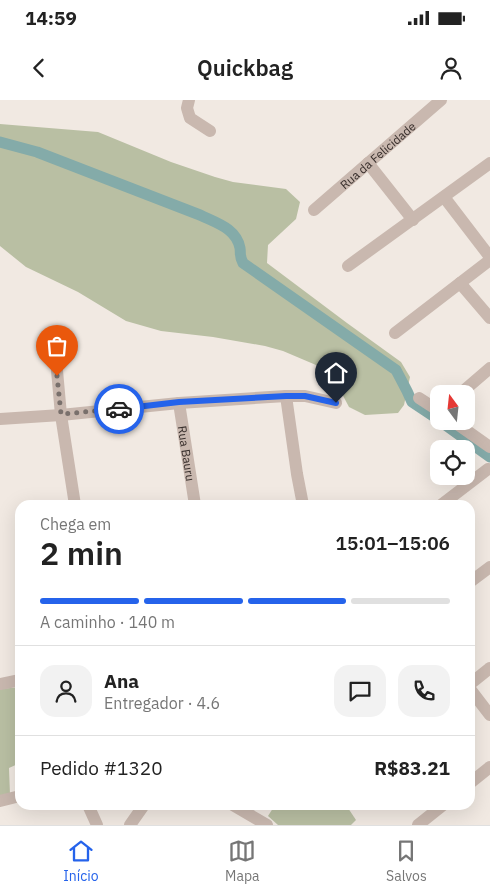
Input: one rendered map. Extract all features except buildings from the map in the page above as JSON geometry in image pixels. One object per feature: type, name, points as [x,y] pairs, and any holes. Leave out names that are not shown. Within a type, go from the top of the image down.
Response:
[{"type":"street","points":[[189,100],[187,108],[190,118],[210,131]]},
{"type":"street","name":"Rua da Felicidade","points":[[314,210],[441,100]]},
{"type":"street","points":[[368,162],[413,220]]},
{"type":"street","points":[[348,266],[490,163]]},
{"type":"street","points":[[395,333],[460,284],[490,258],[444,197]]},
{"type":"street","points":[[460,284],[490,318]]},
{"type":"street","points":[[54,337],[61,414],[74,500]]},
{"type":"street","points":[[470,385],[490,368]]},
{"type":"street","points":[[0,419],[179,402],[286,396],[305,396],[336,403]]},
{"type":"street","points":[[286,396],[302,500]]},
{"type":"street","points":[[419,398],[430,406]]},
{"type":"street","name":"Rua Bauru","points":[[179,402],[194,500]]},
{"type":"street","points":[[466,430],[490,447]]},
{"type":"street","points":[[448,500],[488,470]]},
{"type":"street","points":[[475,578],[490,567]]},
{"type":"street","points":[[475,680],[490,668]]},
{"type":"street","points":[[0,684],[15,681]]},
{"type":"street","points":[[475,696],[490,715]]},
{"type":"street","points":[[475,779],[490,767]]},
{"type":"street","points":[[0,801],[15,797]]},
{"type":"street","points":[[90,810],[97,825]]},
{"type":"street","points":[[130,825],[140,810]]},
{"type":"street","points":[[242,810],[268,825]]},
{"type":"street","points":[[418,825],[436,810]]},
{"type":"green space","points":[[0,124],[98,132],[171,162],[215,177],[233,182],[286,189],[300,202],[296,219],[268,245],[267,263],[401,362],[410,377],[404,405],[398,413],[365,415],[349,407],[332,375],[316,365],[283,351],[265,346],[161,331],[126,321],[78,292],[26,267],[0,246]]},
{"type":"green space","points":[[15,688],[15,765],[9,768],[10,795],[0,798],[0,689]]},
{"type":"green space","points":[[272,810],[349,810],[356,820],[351,825],[278,825],[268,816]]},
{"type":"waterway","points":[[0,142],[37,152],[200,215],[225,227],[238,241],[243,263],[396,370],[412,402],[430,414]]},
{"type":"waterway","points":[[452,430],[490,457]]},
{"type":"way so far","points":[[57,376],[61,414],[119,409]]},
{"type":"route","points":[[119,409],[179,402],[286,396],[305,396],[336,403]]}]
